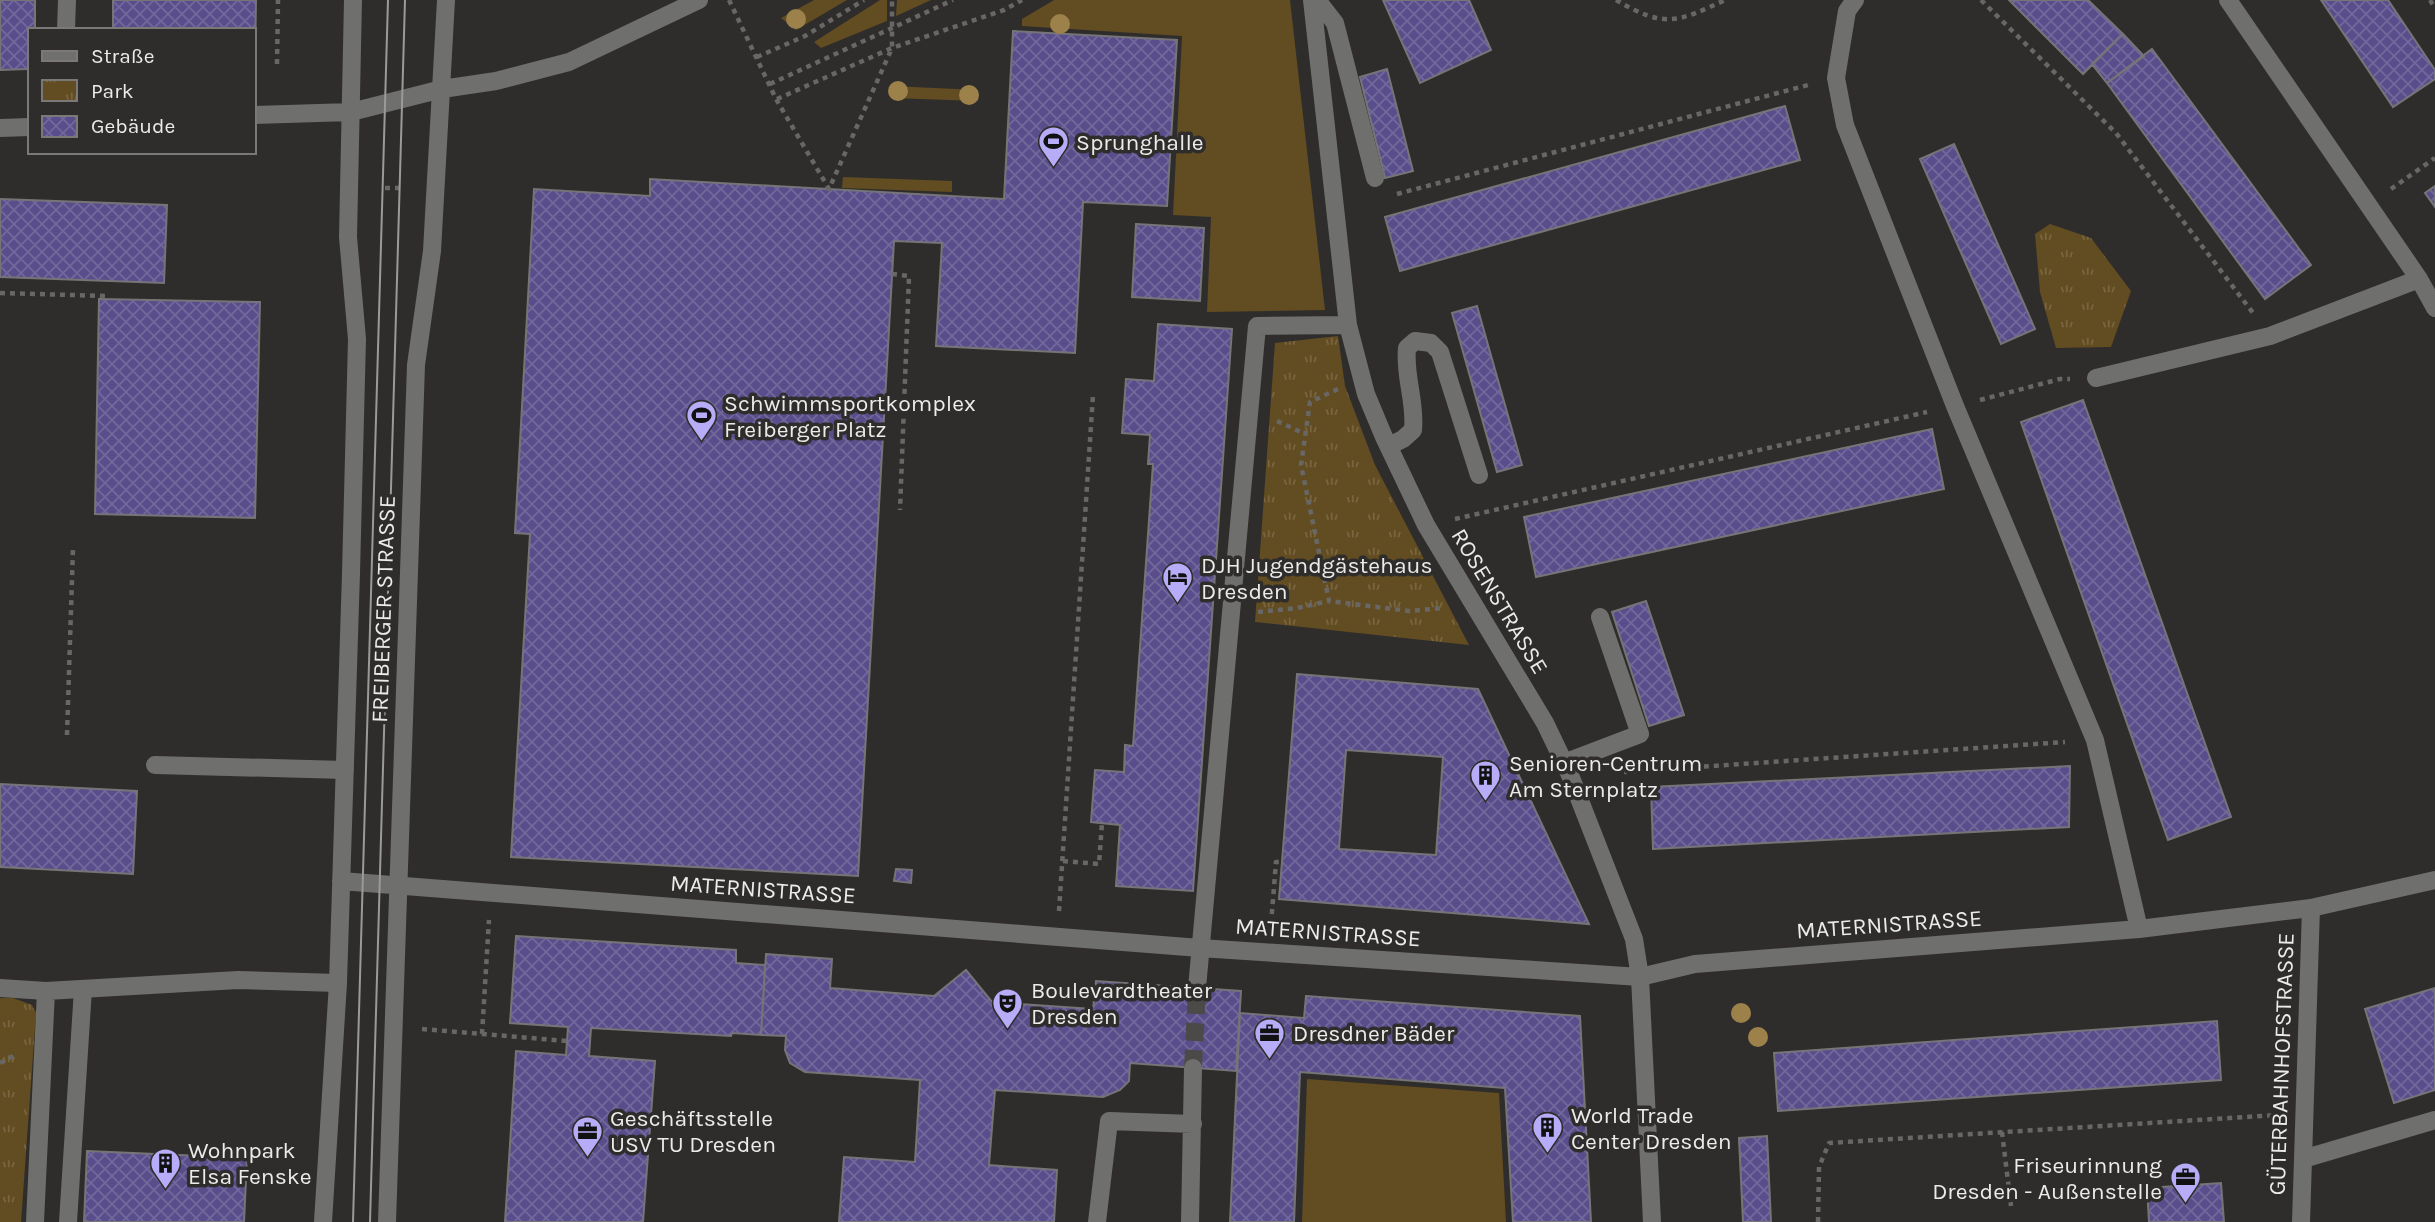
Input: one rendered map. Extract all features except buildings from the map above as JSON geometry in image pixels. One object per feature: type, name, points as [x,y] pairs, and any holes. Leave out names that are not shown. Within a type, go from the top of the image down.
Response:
[{"type":"street","points":[[66,0],[66,28]]},
{"type":"street","name":"FREIBERGER STRASSE","points":[[323,1222],[338,983],[357,339],[348,237],[353,0]]},
{"type":"street","name":"FREIBERGER STRASSE","points":[[387,1222],[416,365],[432,251],[446,0]]},
{"type":"street","points":[[256,116],[351,112],[442,89],[496,81],[569,62],[699,0]]},
{"type":"street","points":[[1315,0],[1335,23],[1375,178]]},
{"type":"street","name":"ROSENSTRASSE","points":[[1315,0],[1348,325],[1366,394],[1426,525],[1545,723],[1567,769],[1634,939],[1640,977],[1653,1222]]},
{"type":"street","points":[[1855,0],[1847,11],[1836,78],[1845,125],[1955,406],[2095,740],[2139,929]]},
{"type":"street","points":[[2228,0],[2419,279],[2435,308]]},
{"type":"street","points":[[0,128],[28,127]]},
{"type":"street","points":[[2096,378],[2270,335],[2419,279]]},
{"type":"street","points":[[1197,988],[1257,326],[1348,325]]},
{"type":"street","points":[[1389,446],[1413,430],[1415,411],[1405,363],[1407,348],[1415,341],[1432,343],[1440,352],[1479,475]]},
{"type":"street","points":[[1567,769],[1640,734],[1600,617]]},
{"type":"street","points":[[155,765],[345,771]]},
{"type":"street","name":"MATERNISTRASSE","points":[[341,881],[1200,948],[1640,977],[1695,964],[2139,929],[2311,908],[2435,880]]},
{"type":"street","name":"GÜTERBAHNHOFSTRASSE","points":[[2301,1222],[2311,908]]},
{"type":"street","points":[[0,988],[46,991],[238,980],[338,983]]},
{"type":"street","points":[[68,1222],[83,989]]},
{"type":"street","points":[[35,1222],[46,991]]},
{"type":"street","points":[[1190,1222],[1193,1068]]},
{"type":"street","points":[[2303,1158],[2435,1120]]},
{"type":"street","points":[[1097,1222],[1109,1121],[1193,1124]]},
{"type":"path","points":[[277,64],[278,0]]},
{"type":"path","points":[[729,0],[776,99],[830,189],[892,48],[892,0]]},
{"type":"path","points":[[756,57],[805,36],[863,0]]},
{"type":"path","points":[[770,84],[953,0]]},
{"type":"path","points":[[1004,10],[1005,0]]},
{"type":"path","points":[[776,99],[892,48],[1004,10],[1022,0]]},
{"type":"path","points":[[1616,0],[1651,18],[1677,20],[1725,0]]},
{"type":"path","points":[[1981,0],[2116,133],[2270,335]]},
{"type":"path","points":[[2430,0],[2435,8]]},
{"type":"path","points":[[1410,191],[1836,78]]},
{"type":"path","points":[[2368,205],[2435,158]]},
{"type":"path","points":[[385,188],[400,188]]},
{"type":"path","points":[[891,274],[909,276],[900,510]]},
{"type":"path","points":[[0,293],[107,296]]},
{"type":"path","points":[[1426,525],[1955,406],[2060,379],[2096,378]]},
{"type":"path","points":[[1329,601],[1301,465],[1304,434],[1310,401],[1363,379]]},
{"type":"path","points":[[1056,937],[1093,395]]},
{"type":"path","points":[[66,735],[73,548]]},
{"type":"path","points":[[1231,615],[1297,608],[1329,601],[1409,611],[1451,608],[1469,597]]},
{"type":"path","points":[[1567,769],[2095,740]]},
{"type":"path","points":[[1063,861],[1099,864],[1102,823]]},
{"type":"path","points":[[1269,953],[1276,862],[1282,862]]},
{"type":"path","points":[[482,1034],[491,893]]},
{"type":"path","points":[[393,1026],[567,1041]]},
{"type":"path","points":[[1818,1222],[1819,1167],[1829,1143],[2304,1113]]},
{"type":"path","points":[[2002,1132],[2011,1206]]},
{"type":"green space","points":[[814,0],[847,0],[796,30],[781,18]]},
{"type":"green space","points":[[880,0],[887,0],[887,21],[821,48],[814,42]]},
{"type":"green space","points":[[897,0],[931,0],[896,16]]},
{"type":"green space","points":[[1054,0],[1290,0],[1325,310],[1207,312],[1211,217],[1173,215],[1182,36],[1022,26],[1022,19]]},
{"type":"green space","points":[[891,86],[978,90],[978,101],[891,98]]},
{"type":"green space","points":[[843,177],[952,181],[952,192],[842,188]]},
{"type":"green space","points":[[2050,224],[2091,238],[2131,291],[2111,347],[2056,348],[2040,292],[2035,234]]},
{"type":"green space","points":[[1338,336],[1345,386],[1375,465],[1469,645],[1255,622],[1275,343]]},
{"type":"green space","points":[[0,998],[13,998],[32,1005],[36,1013],[21,1222],[0,1222]]},
{"type":"green space","points":[[1307,1079],[1499,1093],[1506,1222],[1302,1222]]},
{"type":"tunnel","points":[[1193,1068],[1197,988]]},
{"type":"tram line","points":[[353,1222],[388,0]]},
{"type":"tram line","points":[[370,1222],[405,0]]},
{"type":"place","name":"Sprunghalle","points":[[1053,169]]},
{"type":"place","name":"Schwimmsportkomplex Freiberger Platz","points":[[701,443]]},
{"type":"place","name":"DJH Jugendgästehaus Dresden","points":[[1178,605]]},
{"type":"place","name":"Senioren-Centrum Am Sternplatz","points":[[1486,803]]},
{"type":"place","name":"Boulevardtheater Dresden","points":[[1008,1030]]},
{"type":"place","name":"Dresdner Bäder","points":[[1270,1060]]},
{"type":"place","name":"World Trade Center Dresden","points":[[1548,1155]]},
{"type":"place","name":"Geschäftsstelle USV TU Dresden","points":[[587,1158]]},
{"type":"place","name":"Wohnpark Elsa Fenske","points":[[165,1190]]},
{"type":"place","name":"Friseurinnung Dresden - Außenstelle","points":[[2185,1205]]}]
